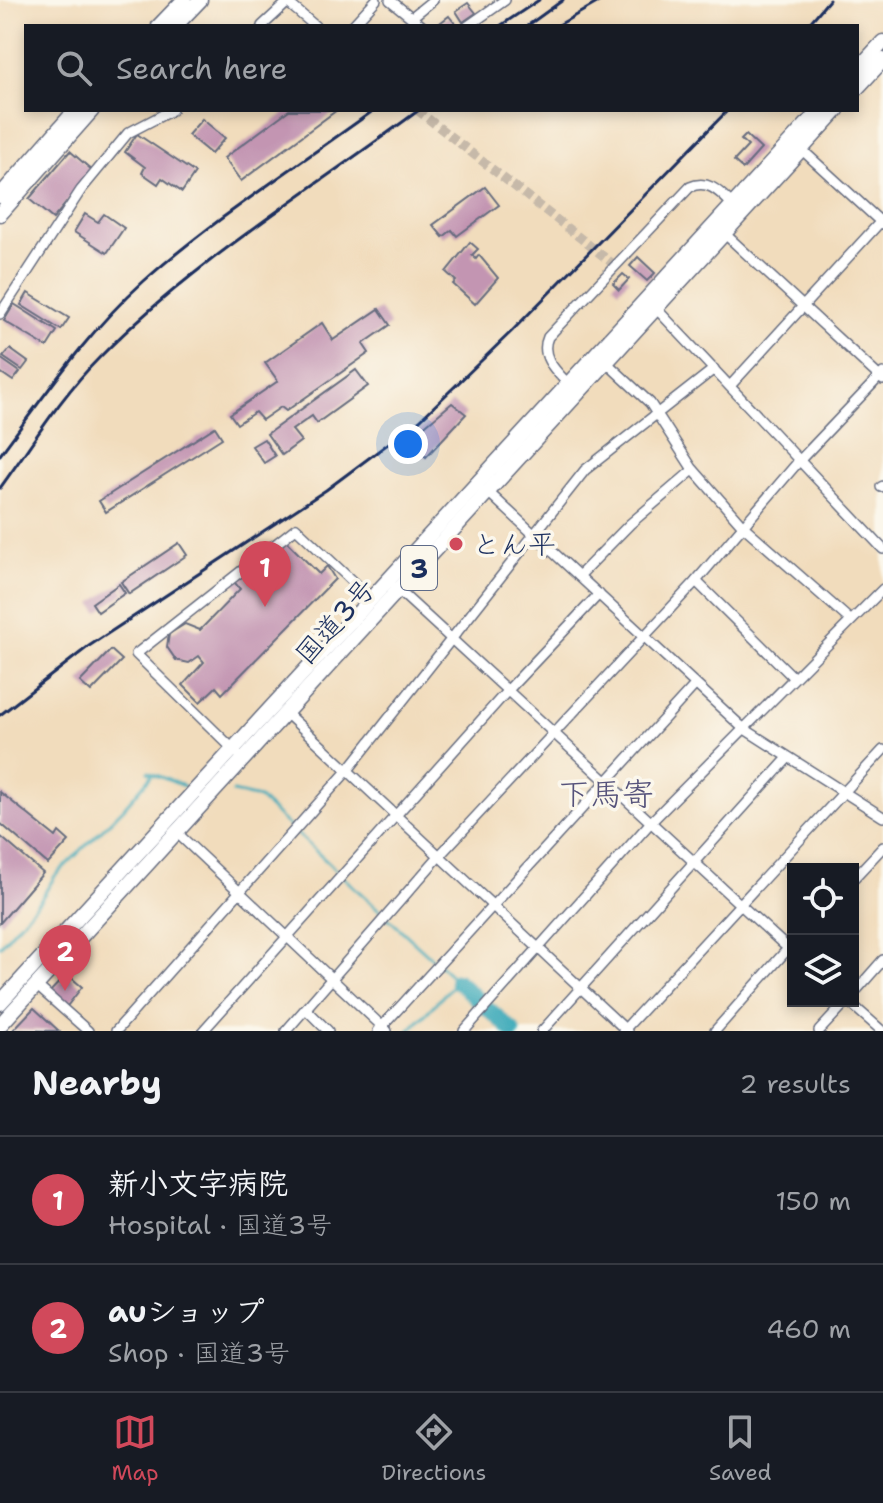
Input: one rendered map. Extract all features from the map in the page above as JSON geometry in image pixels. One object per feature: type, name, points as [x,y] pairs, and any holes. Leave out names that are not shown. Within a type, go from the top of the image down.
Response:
[{"type":"highway","points":[[161,24],[184,0]]},
{"type":"highway","points":[[177,24],[200,0]]},
{"type":"highway","points":[[859,68],[883,42]]},
{"type":"highway","points":[[859,86],[883,60]]},
{"type":"highway","points":[[0,196],[74,112]]},
{"type":"highway","points":[[0,214],[90,112]]},
{"type":"highway","name":"国道3号","points":[[796,145],[819,112]]},
{"type":"highway","name":"国道3号","points":[[0,1025],[171,828],[737,208],[796,145],[835,112]]},
{"type":"highway","name":"国道3号","points":[[573,389],[607,363],[651,303],[725,234],[737,208]]},
{"type":"highway","name":"国道3号","points":[[281,708],[372,600],[393,586]]},
{"type":"highway","name":"国道3号","points":[[0,1003],[171,828]]},
{"type":"street","points":[[354,24],[376,0]]},
{"type":"street","points":[[390,0],[420,24]]},
{"type":"street","points":[[412,17],[433,0]]},
{"type":"street","points":[[264,24],[288,1],[313,24]]},
{"type":"street","points":[[471,24],[501,1]]},
{"type":"street","points":[[0,314],[81,190],[128,133],[154,114]]},
{"type":"street","points":[[730,386],[882,222],[796,145]]},
{"type":"street","points":[[573,389],[547,359],[544,347],[548,337],[690,187],[700,183],[711,186],[737,208]]},
{"type":"street","points":[[286,1031],[440,855],[696,581],[799,461],[882,376],[725,234]]},
{"type":"street","points":[[651,303],[883,549]]},
{"type":"street","points":[[607,363],[658,413],[693,470],[743,526],[850,620]]},
{"type":"street","points":[[116,1031],[348,770],[585,470],[714,369]]},
{"type":"street","points":[[579,576],[630,524],[693,470]]},
{"type":"street","points":[[483,487],[743,728],[787,759],[883,817]]},
{"type":"street","points":[[238,754],[136,654],[296,528],[372,600]]},
{"type":"street","points":[[696,581],[793,677]]},
{"type":"street","points":[[393,586],[787,945]]},
{"type":"street","points":[[464,1031],[540,950],[652,821],[883,589]]},
{"type":"street","points":[[203,1031],[509,689],[599,594]]},
{"type":"street","points":[[171,828],[286,939],[333,979],[382,1029],[695,685]]},
{"type":"street","points":[[281,708],[625,1030],[841,792],[883,750]]},
{"type":"street","points":[[542,1031],[787,759]]},
{"type":"street","points":[[859,873],[883,847]]},
{"type":"street","points":[[715,1031],[787,952]]},
{"type":"street","points":[[859,987],[883,960]]},
{"type":"street","points":[[36,985],[88,1031]]},
{"type":"street","points":[[819,1031],[841,1007]]},
{"type":"street","points":[[854,1007],[882,1031]]},
{"type":"street","points":[[306,1009],[328,1031]]},
{"type":"building","points":[[468,3],[476,13],[463,22],[456,11]]},
{"type":"building","points":[[449,16],[455,24],[439,24]]},
{"type":"building","points":[[286,112],[334,112],[241,181],[224,158]]},
{"type":"building","points":[[202,119],[225,138],[211,154],[188,135]]},
{"type":"building","points":[[137,134],[195,173],[182,192],[162,178],[158,184],[142,173],[145,167],[125,152]]},
{"type":"building","points":[[746,135],[761,149],[743,169],[734,161],[748,146],[741,140]]},
{"type":"building","points":[[70,151],[93,171],[53,219],[29,199]]},
{"type":"building","points":[[485,187],[499,205],[457,236],[452,230],[443,237],[433,225]]},
{"type":"building","points":[[85,214],[98,222],[104,214],[124,228],[107,253],[74,232]]},
{"type":"building","points":[[470,242],[478,249],[472,255],[476,259],[479,255],[498,278],[475,304],[453,284],[456,281],[446,272]]},
{"type":"building","points":[[638,257],[655,273],[647,281],[630,266]]},
{"type":"building","points":[[623,274],[629,279],[619,290],[613,284]]},
{"type":"building","points":[[28,293],[69,318],[61,330],[21,305]]},
{"type":"building","points":[[14,304],[57,331],[47,347],[4,321]]},
{"type":"building","points":[[379,309],[390,325],[363,344],[369,353],[286,411],[281,407],[262,420],[255,412],[237,424],[230,414],[278,381],[265,363],[322,323],[333,340]]},
{"type":"building","points":[[10,349],[28,362],[22,370],[3,357]]},
{"type":"building","points":[[0,358],[20,372],[13,381],[0,372]]},
{"type":"building","points":[[356,370],[368,386],[317,423],[312,416],[292,430],[301,441],[282,455],[267,434]]},
{"type":"building","points":[[452,403],[466,414],[426,457],[416,448],[411,453],[402,445]]},
{"type":"building","points":[[215,427],[222,438],[106,512],[99,501]]},
{"type":"building","points":[[264,439],[275,456],[264,463],[252,446]]},
{"type":"building","points":[[286,541],[319,574],[327,566],[335,579],[222,694],[216,687],[200,702],[183,685],[204,662],[199,656],[189,663],[176,660],[167,647],[169,634],[185,624],[200,630],[240,589],[231,578],[248,561],[259,568]]},
{"type":"building","points":[[179,543],[187,555],[129,594],[121,582]]},
{"type":"building","points":[[119,584],[125,593],[98,612],[92,603]]},
{"type":"building","points":[[111,650],[122,660],[91,692],[80,682]]},
{"type":"building","points":[[0,792],[56,837],[59,832],[69,841],[48,864],[0,823]]},
{"type":"building","points":[[0,836],[43,873],[0,923]]},
{"type":"building","points":[[67,974],[82,987],[64,1010],[47,995]]},
{"type":"building","points":[[34,1008],[59,1031],[13,1030]]},
{"type":"waterway","points":[[148,772],[184,786]]},
{"type":"waterway","points":[[0,946],[41,899],[55,876],[123,809],[151,776]]},
{"type":"waterway","points":[[233,792],[259,798],[337,871]]},
{"type":"waterway","points":[[343,877],[457,981],[409,1031]]},
{"type":"waterway","points":[[457,981],[513,1031]]},
{"type":"tunnel","points":[[420,112],[612,263]]},
{"type":"railway","points":[[503,24],[539,0]]},
{"type":"railway","points":[[530,24],[563,0]]},
{"type":"railway","points":[[560,24],[602,0]]},
{"type":"railway","points":[[809,24],[829,0]]},
{"type":"railway","points":[[0,455],[86,342],[144,281],[228,214],[371,112]]},
{"type":"railway","points":[[0,488],[72,388],[136,322],[214,258],[416,112]]},
{"type":"railway","points":[[0,715],[89,646],[326,490],[420,420],[512,331],[726,112]]},
{"type":"place","name":"とん平","points":[[456,544]]},
{"type":"place","name":"新小文字病院","points":[[265,607]]},
{"type":"place","name":"auショップ","points":[[65,991]]},
{"type":"district","name":"下馬寄","points":[[606,793]]}]
